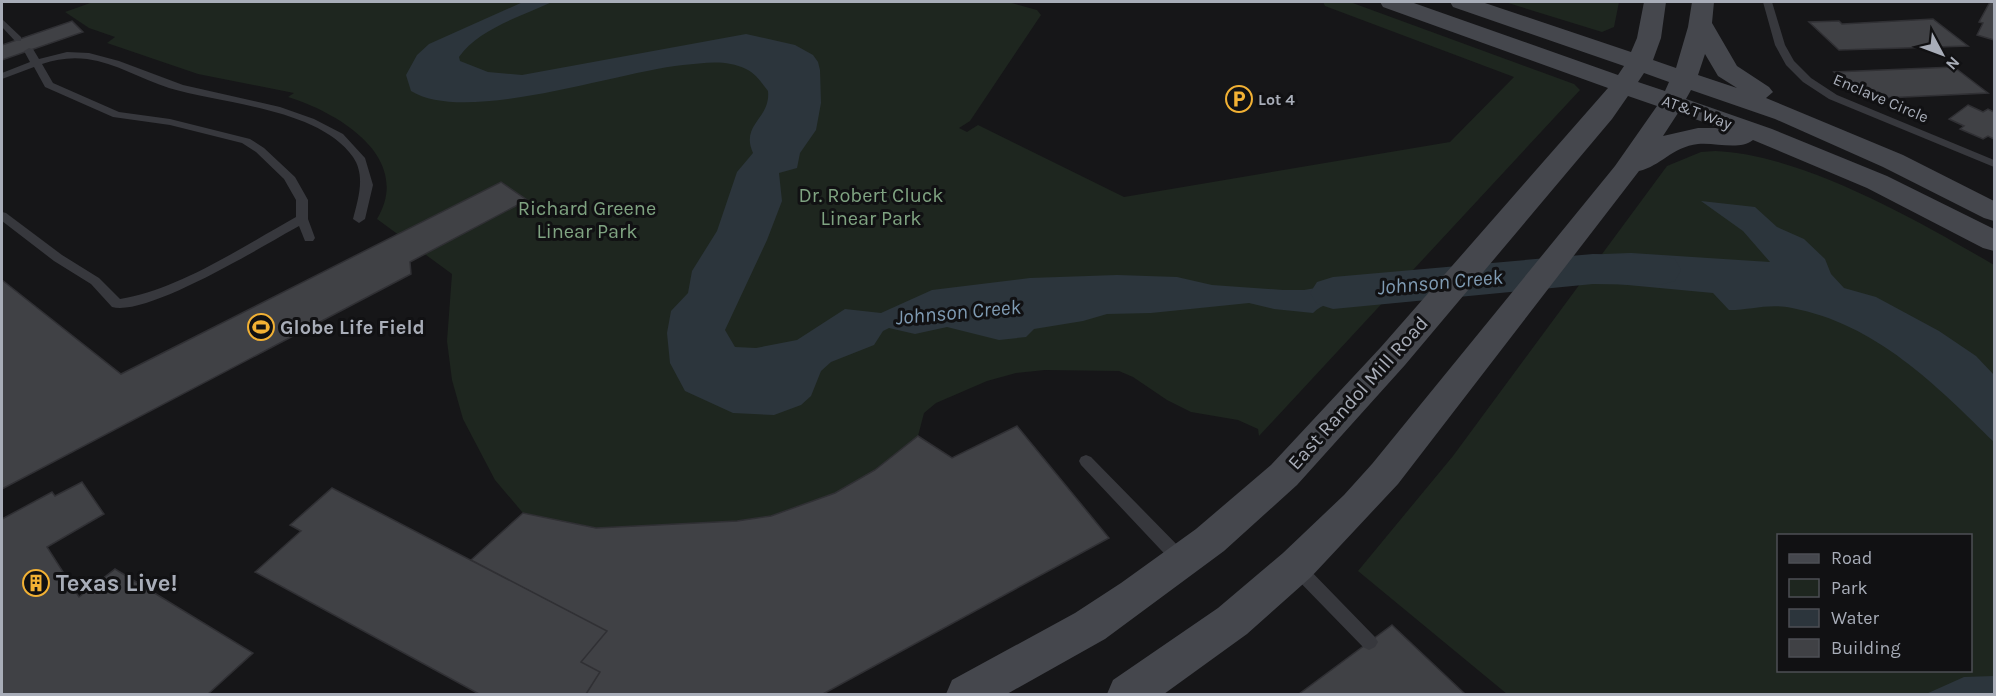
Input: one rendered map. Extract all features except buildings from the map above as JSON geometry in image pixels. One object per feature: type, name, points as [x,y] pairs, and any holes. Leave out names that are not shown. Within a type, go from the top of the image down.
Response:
[{"type":"main road","name":"AT&T Way","points":[[1391,2],[1632,74],[1685,79],[1784,113],[1995,212]]},
{"type":"main road","name":"AT&T Way","points":[[1461,2],[1632,74],[1670,102],[1786,145],[1876,182],[1995,241]]},
{"type":"main road","name":"East Randol Mill Road","points":[[967,694],[1090,626],[1182,561],[1238,517],[1284,475],[1393,356],[1551,175],[1632,74],[1649,38],[1655,2]]},
{"type":"main road","points":[[1128,694],[1164,672],[1226,625],[1296,566],[1364,498],[1483,352],[1625,172],[1659,125],[1685,79],[1702,13]]},
{"type":"main road","points":[[1702,13],[1717,57],[1733,76],[1854,144]]},
{"type":"main road","points":[[1625,172],[1665,144],[1698,136],[1740,137],[1786,145]]},
{"type":"lane","name":"Enclave Circle","points":[[1767,2],[1779,45],[1790,63],[1806,80],[1833,97],[1995,164]]},
{"type":"lane","points":[[2,22],[18,39]]},
{"type":"lane","points":[[29,51],[49,85],[117,115],[170,122],[246,141],[266,155],[289,177],[302,200],[302,219],[309,238]]},
{"type":"lane","points":[[2,76],[35,64],[72,55],[85,55],[179,87],[261,103],[308,118],[338,137],[364,167],[369,190],[359,219]]},
{"type":"lane","points":[[2,216],[57,258],[95,281],[117,304],[133,304],[202,272],[302,219]]},
{"type":"lane","points":[[1086,461],[1182,561]]},
{"type":"lane","points":[[1296,566],[1369,642]]},
{"type":"green space","points":[[93,2],[1008,2],[1037,10],[1041,15],[970,121],[959,128],[967,132],[978,125],[1124,197],[1450,142],[1514,77],[1325,6],[1323,2],[1350,2],[1574,84],[1580,90],[1259,436],[1258,429],[1238,420],[1191,412],[1119,371],[1045,370],[1016,373],[987,381],[936,403],[924,413],[918,436],[875,470],[835,493],[771,516],[737,521],[596,528],[523,513],[495,480],[463,419],[452,380],[447,341],[452,274],[377,219],[386,197],[386,176],[378,157],[365,140],[328,114],[288,97],[294,93],[198,74],[107,43],[115,37],[89,28],[65,12]]},
{"type":"green space","points":[[1505,2],[1619,2],[1614,27],[1602,32]]},
{"type":"green space","points":[[1715,151],[1749,155],[1785,164],[1822,177],[1896,210],[1994,265],[1994,694],[1507,694],[1358,571],[1453,456],[1667,166],[1701,152]]},
{"type":"water","points":[[523,2],[552,2],[489,31],[467,47],[459,57],[460,61],[488,72],[522,75],[746,34],[795,45],[813,55],[818,62],[821,103],[816,130],[800,153],[797,168],[779,173],[782,201],[767,240],[725,330],[735,347],[756,348],[797,340],[845,309],[881,313],[932,290],[1030,278],[1117,275],[1177,277],[1212,285],[1304,290],[1410,272],[1381,304],[1364,301],[1336,302],[1327,304],[1313,313],[1274,309],[1249,303],[1151,313],[1107,314],[1083,321],[1034,329],[1026,337],[999,340],[947,327],[915,334],[889,328],[883,331],[874,345],[831,362],[821,371],[811,396],[801,405],[774,415],[733,413],[685,391],[670,363],[667,333],[671,311],[688,293],[692,271],[717,231],[737,172],[753,153],[750,135],[768,101],[768,91],[756,76],[746,69],[715,62],[654,70],[504,100],[467,102],[436,100],[411,91],[406,75],[417,55],[429,44]]},
{"type":"water","points":[[1701,201],[1755,207],[1777,227],[1804,239],[1825,259],[1831,274],[1844,288],[1876,297],[1939,331],[1976,356],[1994,375],[1994,442],[1950,399],[1903,360],[1878,342],[1822,316],[1792,308],[1768,306],[1729,310],[1713,293],[1585,281],[1604,254],[1631,253],[1770,262],[1743,231]]},
{"type":"water","points":[[1994,676],[1994,694],[1926,694],[1964,677]]},
{"type":"waterway","name":"Johnson Creek","points":[[1333,293],[1593,269],[1659,270]]},
{"type":"place","name":"Lot 4","points":[[1239,99]]},
{"type":"place","name":"Globe Life Field","points":[[261,327]]},
{"type":"place","name":"Texas Live!","points":[[36,583]]},
{"type":"park label","name":"Dr. Robert Cluck Linear Park","points":[[871,206]]},
{"type":"park label","name":"Richard Greene Linear Park","points":[[587,220]]}]
